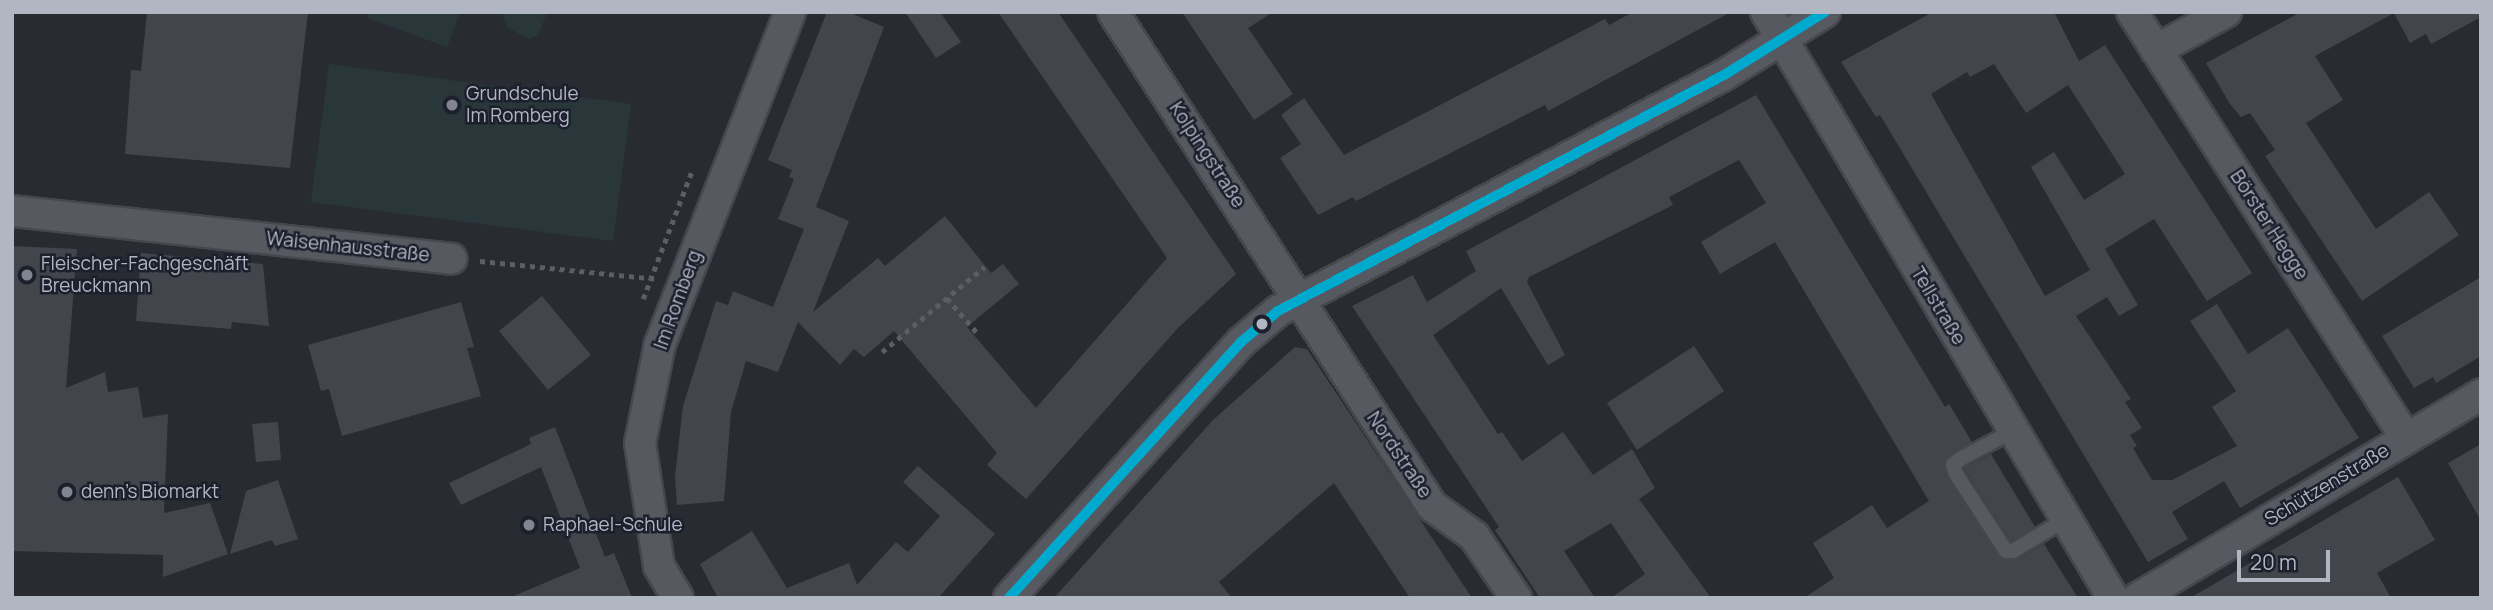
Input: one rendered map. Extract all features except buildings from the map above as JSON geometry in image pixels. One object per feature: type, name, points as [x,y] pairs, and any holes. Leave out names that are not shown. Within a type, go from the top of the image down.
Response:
[{"type":"street","name":"Im Romberg","points":[[677,598],[659,566],[640,443],[660,344],[790,12]]},
{"type":"street","name":"Kolpingstraße","points":[[1113,12],[1300,298]]},
{"type":"street","points":[[1009,598],[1241,342],[1300,298],[1724,75],[1772,25],[1825,12]]},
{"type":"street","name":"Börster Hegge","points":[[2132,12],[2406,438]]},
{"type":"street","points":[[2156,50],[2226,12]]},
{"type":"street","name":"Tellstraße","points":[[1772,25],[2113,598]]},
{"type":"street","name":"Waisenhausstraße","points":[[12,211],[451,259]]},
{"type":"street","name":"Nordstraße","points":[[1300,298],[1332,354],[1432,506],[1474,536],[1516,598]]},
{"type":"street","name":"Schützenstraße","points":[[2138,598],[2481,394]]},
{"type":"lane","points":[[2013,431],[1960,459],[1953,466],[1956,474],[2006,551],[2013,551],[2066,519]]},
{"type":"path","name":"Waisenhausstraße","points":[[451,259],[684,278]]},
{"type":"path","points":[[882,352],[984,267]]},
{"type":"path","points":[[947,298],[979,335]]},
{"type":"shaded area","points":[[369,12],[460,12],[447,47],[367,18]]},
{"type":"shaded area","points":[[502,13],[547,13],[538,35],[528,39],[507,27]]},
{"type":"shaded area","points":[[329,64],[631,104],[613,241],[311,202]]},
{"type":"transit line","points":[[1009,598],[1241,342],[1278,311],[1724,75],[1825,12]]},
{"type":"place","name":"Grundschule Im Romberg","points":[[452,105]]},
{"type":"place","name":"Fleischer-Fachgeschäft Breuckmann","points":[[27,275]]},
{"type":"place","name":"denn's Biomarkt","points":[[67,492]]},
{"type":"place","name":"Raphael-Schule","points":[[529,525]]}]
